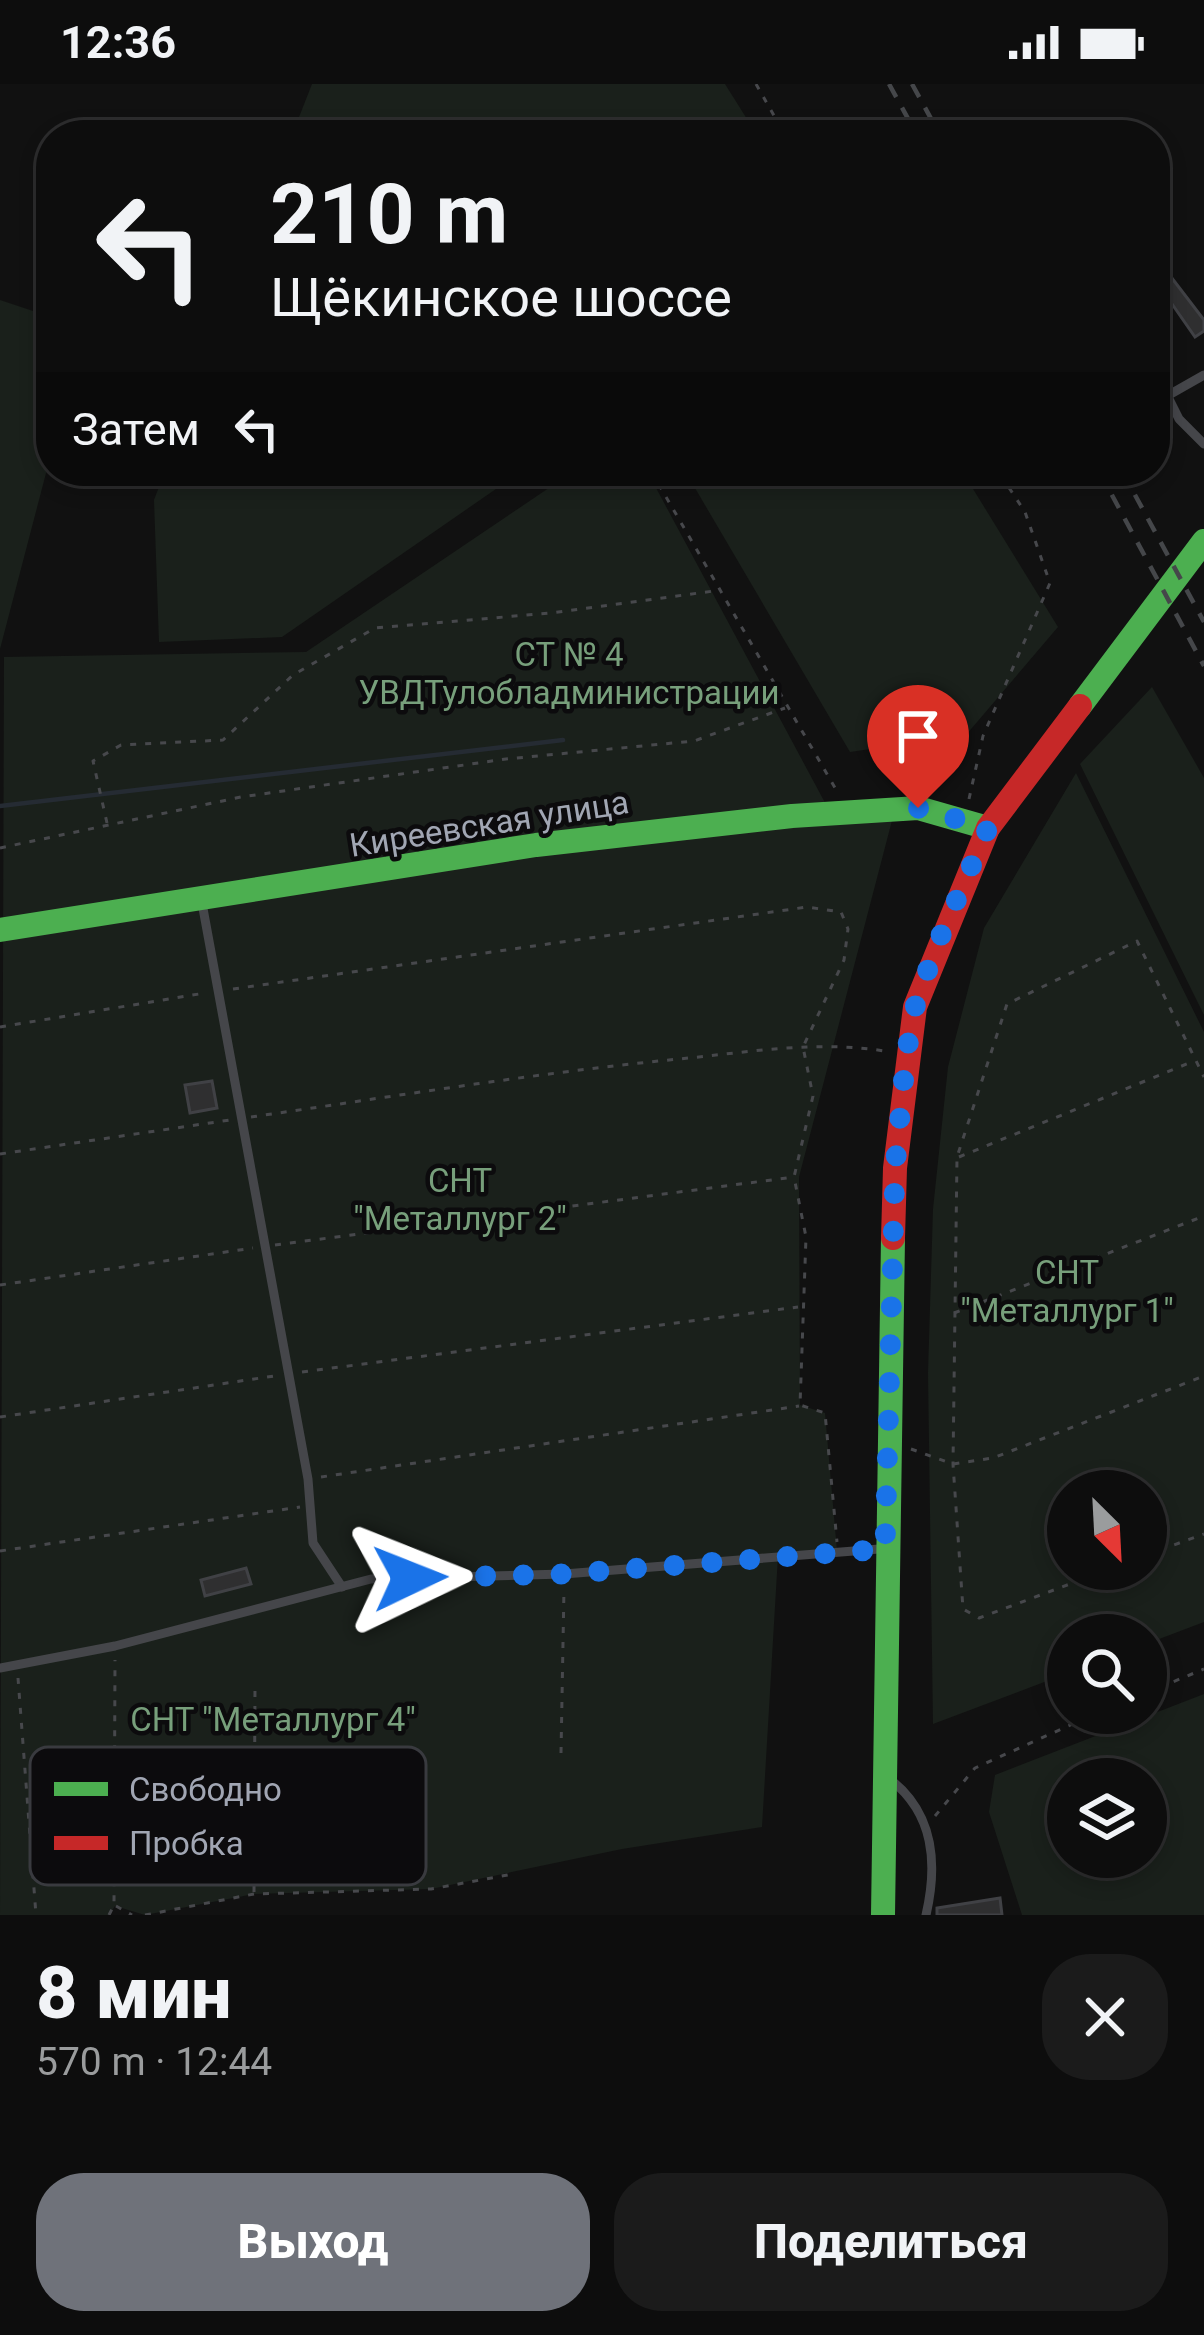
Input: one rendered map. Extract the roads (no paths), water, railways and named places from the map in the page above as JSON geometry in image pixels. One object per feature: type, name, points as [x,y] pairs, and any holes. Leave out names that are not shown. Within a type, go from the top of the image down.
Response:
[{"type":"main road","points":[[883,1915],[885,1549],[895,1168],[915,1007],[976,823],[1134,635],[1204,541]]},
{"type":"main road","name":"Киреевская улица","points":[[0,930],[536,845],[847,810],[918,808],[976,823]]},
{"type":"lane","points":[[1170,394],[1204,375]]},
{"type":"lane","points":[[1170,402],[1179,419],[1204,444]]},
{"type":"lane","points":[[202,900],[290,1374],[308,1479],[313,1543],[342,1587]]},
{"type":"lane","points":[[0,1668],[115,1646],[371,1579],[564,1574],[885,1549]]},
{"type":"lane","points":[[885,1776],[911,1796],[928,1824],[932,1887],[926,1915]]},
{"type":"waterway","points":[[0,806],[563,740]]},
{"type":"railway","points":[[889,84],[909,120]]},
{"type":"railway","points":[[912,84],[932,120]]},
{"type":"railway","points":[[1107,486],[1204,666]]},
{"type":"railway","points":[[1130,486],[1204,622]]},
{"type":"park label","name":"СТ № 4 УВДТулобладминистрации","points":[[569,673]]},
{"type":"park label","name":"СНТ \"Металлург 2\"","points":[[460,1199]]},
{"type":"park label","name":"СНТ \"Металлург 1\"","points":[[1067,1291]]},
{"type":"park label","name":"СНТ \"Металлург 4\"","points":[[273,1719]]}]
